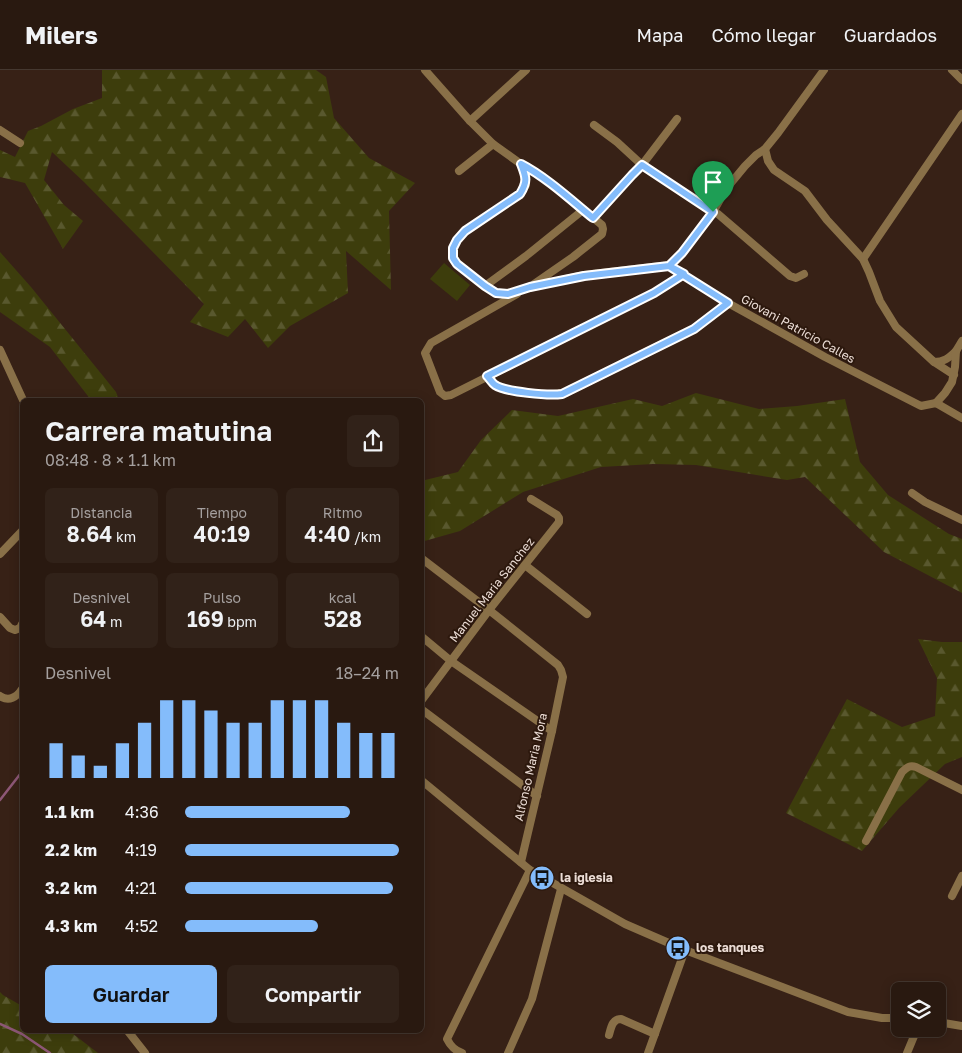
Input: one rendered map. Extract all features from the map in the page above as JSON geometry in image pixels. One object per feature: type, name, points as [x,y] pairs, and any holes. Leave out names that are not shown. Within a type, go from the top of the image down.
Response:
[{"type":"street","points":[[425,70],[493,144],[549,182],[602,225],[603,229],[602,234],[530,287],[431,343],[425,353],[440,392],[445,396],[451,395],[654,293],[684,274]]},
{"type":"street","points":[[431,77],[438,70]]},
{"type":"street","points":[[470,121],[526,70]]},
{"type":"street","points":[[521,164],[526,175],[526,185],[520,194],[465,231],[453,248],[453,258],[457,264],[485,286],[496,293],[508,294],[530,287],[584,276],[669,266],[682,253],[713,212],[726,189],[745,166],[765,149],[824,70]]},
{"type":"street","points":[[952,70],[962,80]]},
{"type":"street","points":[[862,259],[962,114]]},
{"type":"street","points":[[593,218],[642,165],[678,119]]},
{"type":"street","points":[[594,125],[617,142],[642,165],[718,214],[790,276],[796,278],[804,274]]},
{"type":"street","points":[[0,130],[20,143]]},
{"type":"street","points":[[459,171],[493,144]]},
{"type":"street","points":[[765,149],[768,161],[774,170],[806,191],[827,220],[862,259],[880,301],[896,327],[934,362],[954,375]]},
{"type":"street","points":[[485,286],[583,210]]},
{"type":"street","name":"Giovani Patricio Calles","points":[[669,266],[728,303],[915,404],[921,406],[936,403],[962,418]]},
{"type":"street","points":[[487,376],[496,386],[508,390],[548,395],[562,394],[694,329],[728,303]]},
{"type":"street","points":[[934,362],[944,361],[950,357],[962,341]]},
{"type":"street","points":[[0,350],[22,398]]},
{"type":"street","points":[[936,403],[952,382],[956,351]]},
{"type":"street","points":[[912,493],[925,502],[961,516]]},
{"type":"street","name":"Manuel Maria Sanchez","points":[[424,697],[558,524],[557,515],[531,499]]},
{"type":"street","points":[[0,554],[20,533]]},
{"type":"street","points":[[424,560],[490,610]]},
{"type":"street","points":[[526,565],[587,614]]},
{"type":"street","name":"Alfonso Maria Mora","points":[[490,610],[558,665],[562,670],[563,677],[521,862]]},
{"type":"street","points":[[0,617],[10,628],[15,630],[20,628]]},
{"type":"street","points":[[424,638],[452,661],[552,731]]},
{"type":"street","points":[[1,697],[10,699],[20,692]]},
{"type":"street","points":[[424,711],[537,796]]},
{"type":"street","points":[[866,841],[902,772],[906,768],[916,767],[962,790]]},
{"type":"street","points":[[424,782],[530,870],[625,924],[685,950],[848,1012],[891,1018]]},
{"type":"street","points":[[462,1053],[455,1050],[447,1039],[530,870]]},
{"type":"street","points":[[952,896],[962,876]]},
{"type":"street","points":[[508,1053],[532,999],[562,889]]},
{"type":"street","points":[[648,1053],[685,950]]},
{"type":"street","points":[[609,1035],[613,1022],[618,1019],[655,1034]]},
{"type":"street","points":[[946,1023],[962,1026]]},
{"type":"street","points":[[129,1033],[145,1053]]},
{"type":"street","points":[[907,1053],[914,1037]]},
{"type":"green space","points":[[102,70],[316,70],[326,77],[334,118],[369,158],[415,183],[389,211],[391,290],[346,251],[348,293],[290,326],[268,348],[245,319],[228,337],[190,322],[204,304],[52,152],[44,180],[64,205],[83,221],[63,249],[25,183],[0,177],[0,150],[15,157],[28,131],[73,109],[102,98]]},
{"type":"green space","points":[[0,252],[31,287],[116,392],[118,398],[89,398],[50,347],[0,312]]},
{"type":"green space","points":[[444,263],[470,285],[457,301],[430,279]]},
{"type":"green space","points":[[696,393],[759,409],[845,399],[860,462],[888,495],[949,534],[962,539],[962,593],[884,552],[805,477],[787,480],[696,465],[653,464],[601,467],[523,492],[460,531],[424,541],[424,480],[458,472],[481,440],[512,410],[558,416],[633,399],[662,406]]},
{"type":"green space","points":[[918,639],[962,642],[962,757],[945,764],[899,808],[862,851],[786,813],[847,699],[902,727],[935,716],[937,678]]},
{"type":"green space","points":[[0,992],[20,1005],[20,1033],[72,1033],[98,1053],[0,1053]]},
{"type":"waterway","points":[[0,800],[20,774]]},
{"type":"waterway","points":[[0,1024],[22,1034],[50,1053]]},
{"type":"place","name":"la iglesia","points":[[542,878]]},
{"type":"place","name":"los tanques","points":[[678,948]]},
{"type":"route","points":[[713,212],[642,165],[593,218],[549,182],[521,164],[526,175],[526,185],[520,194],[465,231],[453,248],[453,258],[457,264],[485,286],[496,293],[508,294],[530,287],[584,276],[669,266],[684,274],[728,303],[694,329],[562,394],[548,395],[508,390],[496,386],[487,376],[654,293],[684,274],[669,266],[682,253],[713,212]]}]
